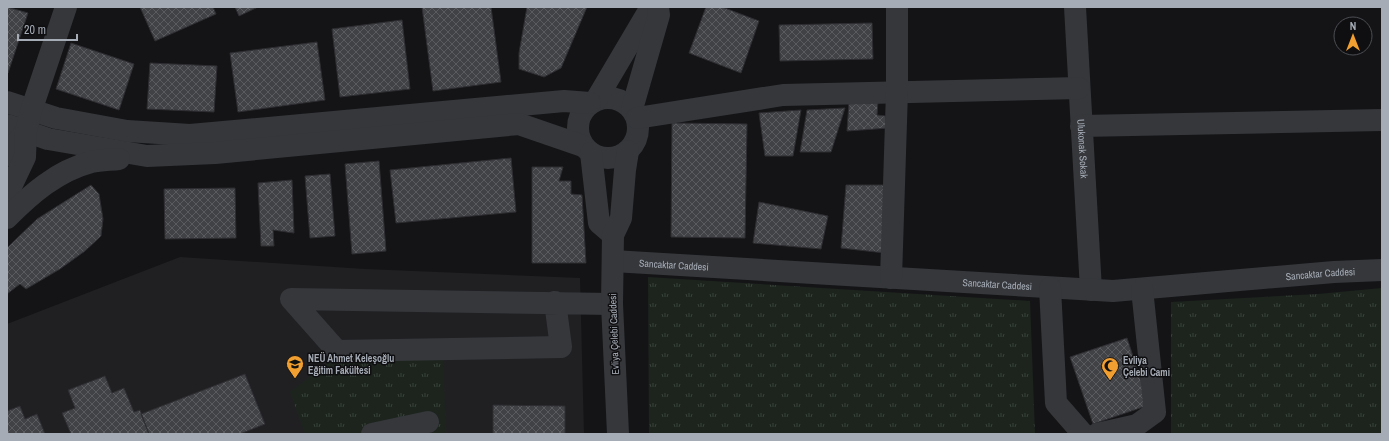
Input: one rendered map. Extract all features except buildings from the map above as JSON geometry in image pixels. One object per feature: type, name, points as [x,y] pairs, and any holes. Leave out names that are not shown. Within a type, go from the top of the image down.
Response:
[{"type":"street","points":[[7,155],[66,7]]},
{"type":"street","points":[[612,235],[599,223],[587,149],[578,132],[578,122],[581,113],[593,101],[650,7]]},
{"type":"street","points":[[635,114],[659,15],[658,7]]},
{"type":"street","points":[[891,278],[898,7]]},
{"type":"street","name":"Ulukonak Sokak","points":[[1075,7],[1091,290]]},
{"type":"street","points":[[635,114],[783,95],[897,91],[1079,88]]},
{"type":"street","points":[[7,218],[31,195],[58,176],[92,162],[148,156],[215,153],[519,124],[587,149],[604,158],[614,158],[628,151],[637,138],[639,128],[635,114],[625,102],[615,98],[606,97],[593,101],[564,101],[190,135],[127,131],[56,118],[21,122]]},
{"type":"street","points":[[7,102],[21,122],[48,139],[148,156]]},
{"type":"street","points":[[1081,126],[1382,120]]},
{"type":"street","points":[[7,195],[25,157],[21,122]]},
{"type":"street","name":"Evliya Çelebi Caddesi","points":[[618,434],[612,304],[612,235],[621,218],[628,151]]},
{"type":"street","name":"Sancaktar Caddesi","points":[[613,261],[1113,291],[1334,272],[1382,270]]},
{"type":"street","points":[[1050,288],[1056,403],[1083,434]]},
{"type":"street","points":[[1097,434],[1137,425],[1155,412],[1142,289]]},
{"type":"street","points":[[555,302],[562,347],[337,351],[291,299],[555,302],[612,304]]},
{"type":"street","points":[[372,434],[428,422]]},
{"type":"shaded area","name":"NEÜ Ahmet Keleşoğlu Eğitim Fakültesi","points":[[180,257],[365,269],[580,278],[584,434],[7,434],[7,324]]},
{"type":"green space","points":[[648,277],[1030,301],[1035,434],[649,434]]},
{"type":"green space","points":[[1382,288],[1382,434],[1171,434],[1171,302],[1318,294]]},
{"type":"green space","points":[[331,360],[443,360],[446,434],[305,434],[290,392]]},
{"type":"place","name":"NEÜ Ahmet Keleşoğlu Eğitim Fakültesi","points":[[295,379]]},
{"type":"place","name":"Evliya Çelebi Cami","points":[[1110,381]]}]
